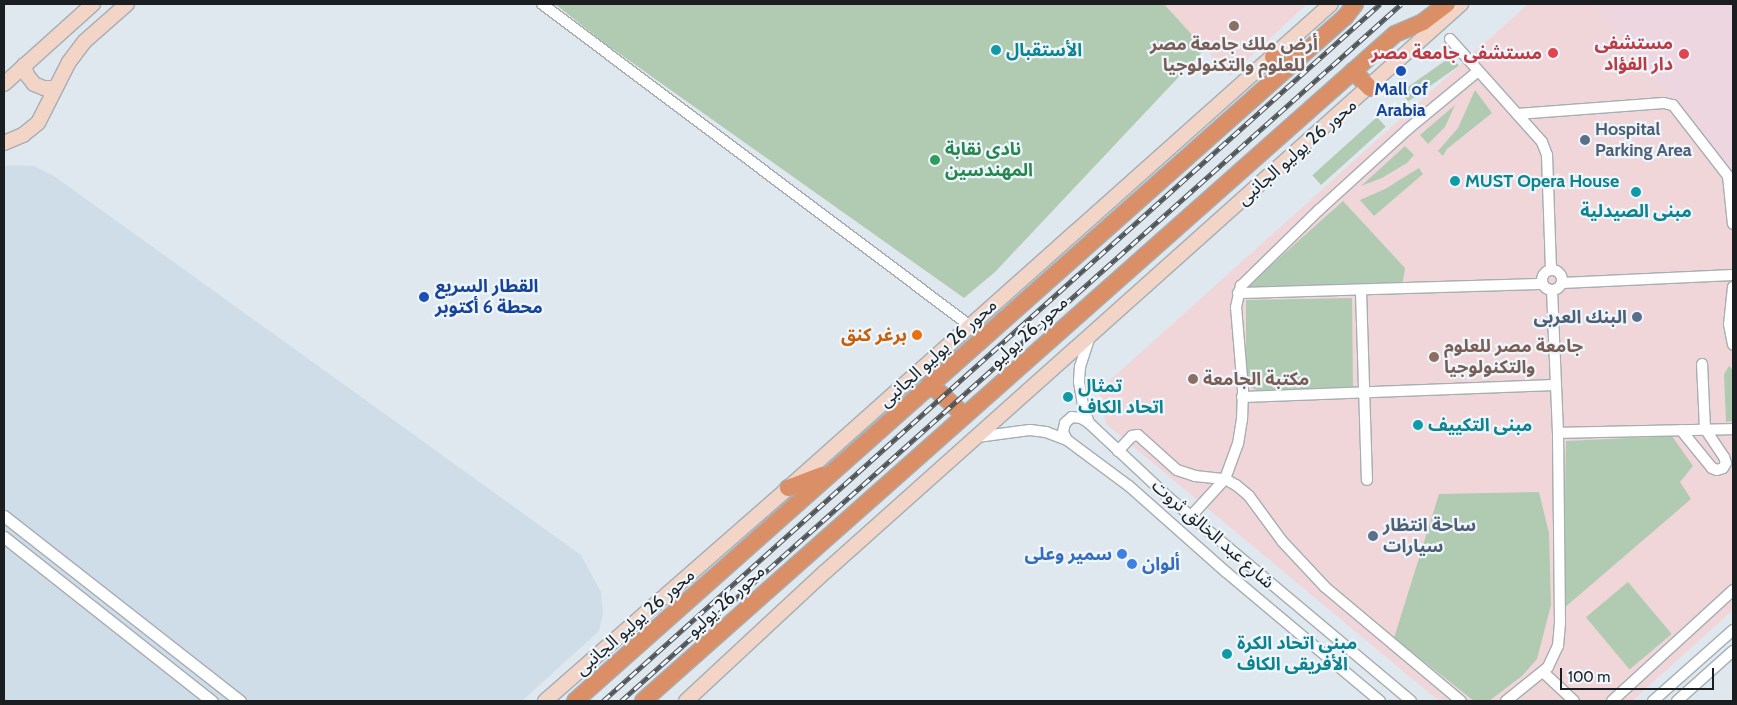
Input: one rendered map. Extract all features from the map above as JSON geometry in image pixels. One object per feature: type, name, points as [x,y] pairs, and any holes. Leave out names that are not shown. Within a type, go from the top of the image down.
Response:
[{"type":"highway","name":"محور 26 يوليو","points":[[575,701],[1286,70],[1345,17],[1355,4]]},
{"type":"highway","name":"محور 26 يوليو","points":[[643,701],[1395,34],[1423,22],[1447,4]]},
{"type":"highway","points":[[1273,57],[1286,70]]},
{"type":"highway","points":[[1353,71],[1370,88]]},
{"type":"highway","points":[[930,384],[965,416]]},
{"type":"highway","points":[[788,488],[831,472]]},
{"type":"main road","points":[[4,84],[93,4]]},
{"type":"main road","points":[[4,143],[23,135],[38,123],[48,106],[54,88],[77,51],[126,4]]},
{"type":"main road","name":"محور 26 يوليو الجانبى","points":[[545,701],[788,488],[1331,4]]},
{"type":"main road","name":"محور 26 يوليو الجانبى","points":[[686,701],[825,572],[1370,88],[1461,4]]},
{"type":"main road","points":[[24,65],[27,76],[34,84],[44,88],[54,88]]},
{"type":"street","points":[[542,4],[969,325]]},
{"type":"street","points":[[1450,39],[1542,142],[1547,155],[1551,269]]},
{"type":"street","points":[[1191,516],[1225,479],[1238,444],[1242,420],[1242,397],[1236,308],[1238,293],[1246,281],[1319,210],[1408,130],[1478,71]]},
{"type":"street","points":[[1517,114],[1664,103],[1673,105],[1728,176],[1732,191],[1733,224]]},
{"type":"street","points":[[1551,269],[1561,275],[1562,283]]},
{"type":"street","points":[[1542,284],[1544,273],[1551,269]]},
{"type":"street","points":[[1552,290],[1562,283],[1733,275]]},
{"type":"street","points":[[1238,293],[1361,291],[1542,284],[1552,290]]},
{"type":"street","points":[[1733,287],[1729,324],[1733,345]]},
{"type":"street","points":[[1506,701],[1543,672],[1556,654],[1560,623],[1558,433],[1552,290]]},
{"type":"street","points":[[1361,291],[1367,480]]},
{"type":"street","points":[[1089,423],[1084,409],[1079,382],[1080,367],[1091,334]]},
{"type":"street","points":[[1681,430],[1712,468],[1717,470],[1723,468],[1726,463],[1724,457],[1704,430],[1702,364]]},
{"type":"street","points":[[1242,397],[1556,385]]},
{"type":"street","points":[[1067,440],[1063,432],[1065,423],[1072,417],[1081,418],[1089,423]]},
{"type":"street","name":"شارع عبد الخالق ثروت","points":[[1089,423],[1191,516],[1411,701]]},
{"type":"street","points":[[1558,433],[1733,429]]},
{"type":"street","name":"شارع عبد الخالق ثروت","points":[[976,437],[1030,430],[1046,432],[1067,440],[1129,486],[1234,578],[1380,701]]},
{"type":"street","points":[[1118,451],[1132,436],[1138,435],[1176,470],[1195,476],[1225,479],[1249,496],[1282,541],[1325,587],[1462,701]]},
{"type":"street","points":[[4,516],[240,701]]},
{"type":"street","points":[[4,537],[212,701]]},
{"type":"street","points":[[1612,701],[1733,590]]},
{"type":"street","points":[[1653,701],[1733,630]]},
{"type":"street","points":[[1678,701],[1733,651]]},
{"type":"street","points":[[1543,672],[1574,701]]},
{"type":"shaded area","name":"أرض ملك جامعة مصر للعلوم والتكنولوجيا","points":[[1164,4],[1307,4],[1230,76]]},
{"type":"shaded area","name":"جامعة مصر للعلوم والتكنولوجيا","points":[[1528,4],[1594,4],[1733,173],[1733,610],[1632,701],[1439,701],[1106,424],[1099,390]]},
{"type":"shaded area","name":"مستشفى دار الفؤاد","points":[[1594,4],[1733,4],[1733,173],[1711,147]]},
{"type":"shaded area","points":[[4,166],[34,166],[54,176],[581,555],[601,592],[603,614],[599,631],[522,701],[4,701]]},
{"type":"green space","name":"نادى نقابة المهندسين","points":[[555,4],[1164,4],[1205,49],[995,272],[964,298],[603,42]]},
{"type":"green space","points":[[1452,56],[1459,66],[1408,101],[1401,92]]},
{"type":"green space","points":[[1475,90],[1492,113],[1447,149],[1443,156],[1438,151],[1458,128]]},
{"type":"green space","points":[[1455,105],[1445,127],[1428,144],[1420,135]]},
{"type":"green space","points":[[1377,117],[1386,127],[1321,185],[1312,175]]},
{"type":"green space","points":[[1405,146],[1414,155],[1407,163],[1382,178],[1361,186]]},
{"type":"green space","points":[[1419,168],[1423,174],[1374,216],[1360,200],[1385,189]]},
{"type":"green space","points":[[1343,201],[1405,268],[1402,286],[1249,290],[1248,286]]},
{"type":"green space","points":[[1352,298],[1353,387],[1260,392],[1246,384],[1246,300]]},
{"type":"green space","points":[[1729,366],[1733,370],[1733,421],[1726,422],[1724,374]]},
{"type":"green space","points":[[1672,436],[1693,466],[1680,482],[1691,499],[1563,609],[1566,441]]},
{"type":"green space","points":[[1539,492],[1549,533],[1551,605],[1537,659],[1522,676],[1489,701],[1474,701],[1394,638],[1439,494]]},
{"type":"green space","points":[[1628,582],[1672,634],[1630,669],[1586,617]]},
{"type":"railway","points":[[603,701],[1380,4]]},
{"type":"railway","points":[[621,701],[1401,4]]},
{"type":"place","name":"أرض ملك جامعة مصر للعلوم والتكنولوجيا","points":[[1234,26]]},
{"type":"place","name":"الأستقبال","points":[[996,50]]},
{"type":"place","name":"مستشفى جامعة مصر","points":[[1553,53]]},
{"type":"place","name":"مستشفى دار الفؤاد","points":[[1684,54]]},
{"type":"place","name":"Mall of Arabia","points":[[1401,71]]},
{"type":"place","name":"Hospital Parking Area","points":[[1585,140]]},
{"type":"place","name":"نادى نقابة المهندسين","points":[[935,160]]},
{"type":"place","name":"MUST Opera House","points":[[1455,181]]},
{"type":"place","name":"مبنى الصيدلية","points":[[1636,192]]},
{"type":"place","name":"القطار السريع محطة 6 أكتوبر","points":[[424,297]]},
{"type":"place","name":"البنك العربى","points":[[1637,317]]},
{"type":"place","name":"برغر كنق","points":[[917,335]]},
{"type":"place","name":"جامعة مصر للعلوم والتكنولوجيا","points":[[1434,357]]},
{"type":"place","name":"مكتبة الجامعة","points":[[1193,379]]},
{"type":"place","name":"تمثال اتحاد الكاف","points":[[1068,397]]},
{"type":"place","name":"مبنى التكييف","points":[[1418,425]]},
{"type":"place","name":"ساحة انتظار سيارات","points":[[1373,536]]},
{"type":"place","name":"سمير وعلى","points":[[1122,554]]},
{"type":"place","name":"ألوان","points":[[1132,564]]},
{"type":"place","name":"مبنى اتحاد الكرة الأفريقى الكاف","points":[[1227,654]]}]
